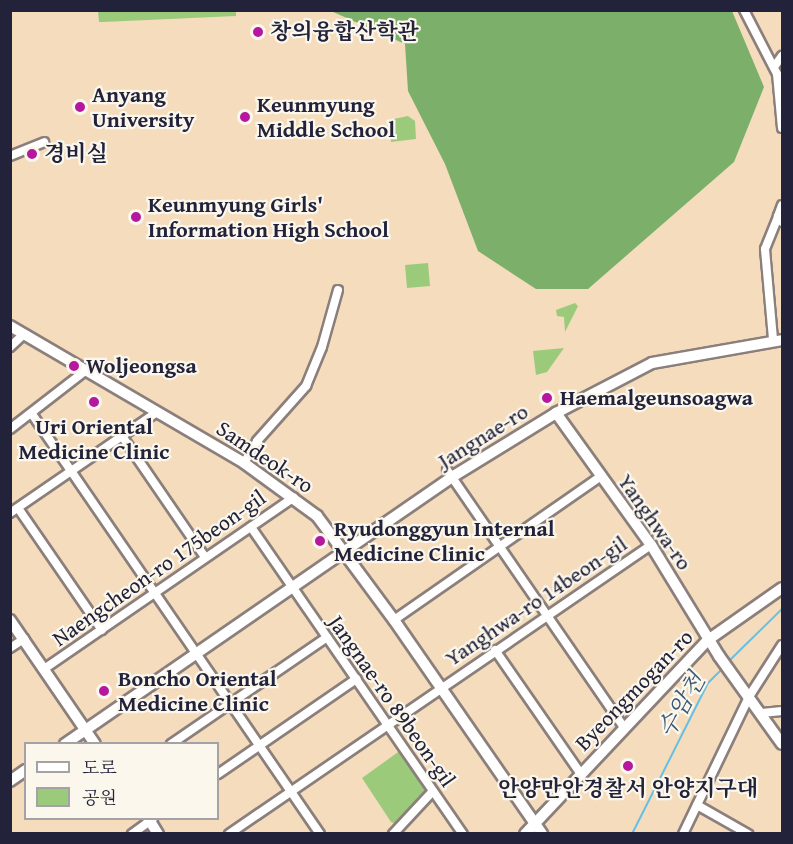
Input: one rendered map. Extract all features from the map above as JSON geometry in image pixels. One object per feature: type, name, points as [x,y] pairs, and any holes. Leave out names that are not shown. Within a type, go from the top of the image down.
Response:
[{"type":"street","points":[[744,10],[778,71]]},
{"type":"street","points":[[783,56],[778,71],[783,128]]},
{"type":"street","points":[[10,156],[44,142]]},
{"type":"street","points":[[778,339],[765,249],[780,219],[783,205]]},
{"type":"street","points":[[244,463],[257,441],[306,386],[322,347],[338,290]]},
{"type":"street","name":"Samdeok-ro","points":[[10,326],[244,463],[294,497],[317,516],[394,620],[542,834]]},
{"type":"street","points":[[10,347],[24,334]]},
{"type":"street","name":"Jangnae-ro","points":[[68,742],[345,551],[450,473],[556,413],[652,363],[778,339]]},
{"type":"street","points":[[10,429],[85,371]]},
{"type":"street","points":[[102,630],[14,510],[157,412]]},
{"type":"street","name":"Yanghwa-ro","points":[[556,413],[651,545],[718,656],[750,695]]},
{"type":"street","points":[[32,414],[321,834]]},
{"type":"street","points":[[122,436],[205,558]]},
{"type":"street","points":[[450,473],[623,726]]},
{"type":"street","points":[[394,620],[600,477]]},
{"type":"street","name":"Naengcheon-ro 175beon-gil","points":[[44,669],[294,497]]},
{"type":"street","points":[[251,527],[292,588]]},
{"type":"street","name":"Yanghwa-ro 14beon-gil","points":[[229,834],[241,830],[291,791],[387,724],[546,614],[651,545]]},
{"type":"street","name":"Jangnae-ro 89beon-gil","points":[[292,588],[463,834]]},
{"type":"street","name":"Byeongmogan-ro","points":[[525,834],[623,726],[708,640],[783,588]]},
{"type":"street","points":[[10,620],[94,742]]},
{"type":"street","points":[[174,742],[327,637]]},
{"type":"street","points":[[10,648],[24,639]]},
{"type":"street","points":[[683,834],[750,695],[783,645]]},
{"type":"street","points":[[495,650],[580,774]]},
{"type":"street","points":[[219,773],[356,679]]},
{"type":"street","points":[[750,695],[783,744]]},
{"type":"street","points":[[762,713],[783,711]]},
{"type":"street","points":[[10,780],[24,771]]},
{"type":"street","points":[[393,834],[432,792]]},
{"type":"street","points":[[697,805],[748,834]]},
{"type":"street","points":[[132,834],[149,820]]},
{"type":"street","points":[[151,820],[158,834]]},
{"type":"green space","points":[[98,11],[236,11],[236,16],[99,22]]},
{"type":"green space","points":[[331,11],[732,11],[764,87],[734,162],[588,289],[536,289],[478,251],[445,164],[408,91],[405,44]]},
{"type":"green space","points":[[408,116],[415,121],[416,139],[391,142],[389,120]]},
{"type":"green space","points":[[428,263],[430,286],[407,288],[405,265]]},
{"type":"green space","points":[[575,303],[578,306],[565,332],[564,317],[557,316],[556,310]]},
{"type":"green space","points":[[564,348],[547,372],[536,375],[533,351]]},
{"type":"green space","points":[[401,750],[427,794],[396,824],[391,822],[362,778]]},
{"type":"waterway","name":"수암천","points":[[729,661],[782,609]]},
{"type":"waterway","name":"수암천","points":[[632,834],[708,683],[723,668]]},
{"type":"place","name":"창의융합산학관","points":[[258,32]]},
{"type":"place","name":"Anyang University","points":[[80,107]]},
{"type":"place","name":"Keunmyung Middle School","points":[[245,117]]},
{"type":"place","name":"경비실","points":[[32,154]]},
{"type":"place","name":"Keunmyung Girls' Information High School","points":[[136,217]]},
{"type":"place","name":"Woljeongsa","points":[[74,366]]},
{"type":"place","name":"Haemalgeunsoagwa","points":[[547,398]]},
{"type":"place","name":"Uri Oriental Medicine Clinic","points":[[94,402]]},
{"type":"place","name":"Ryudonggyun Internal Medicine Clinic","points":[[320,541]]},
{"type":"place","name":"Boncho Oriental Medicine Clinic","points":[[104,691]]},
{"type":"place","name":"안양만안경찰서 안양지구대","points":[[628,766]]}]
